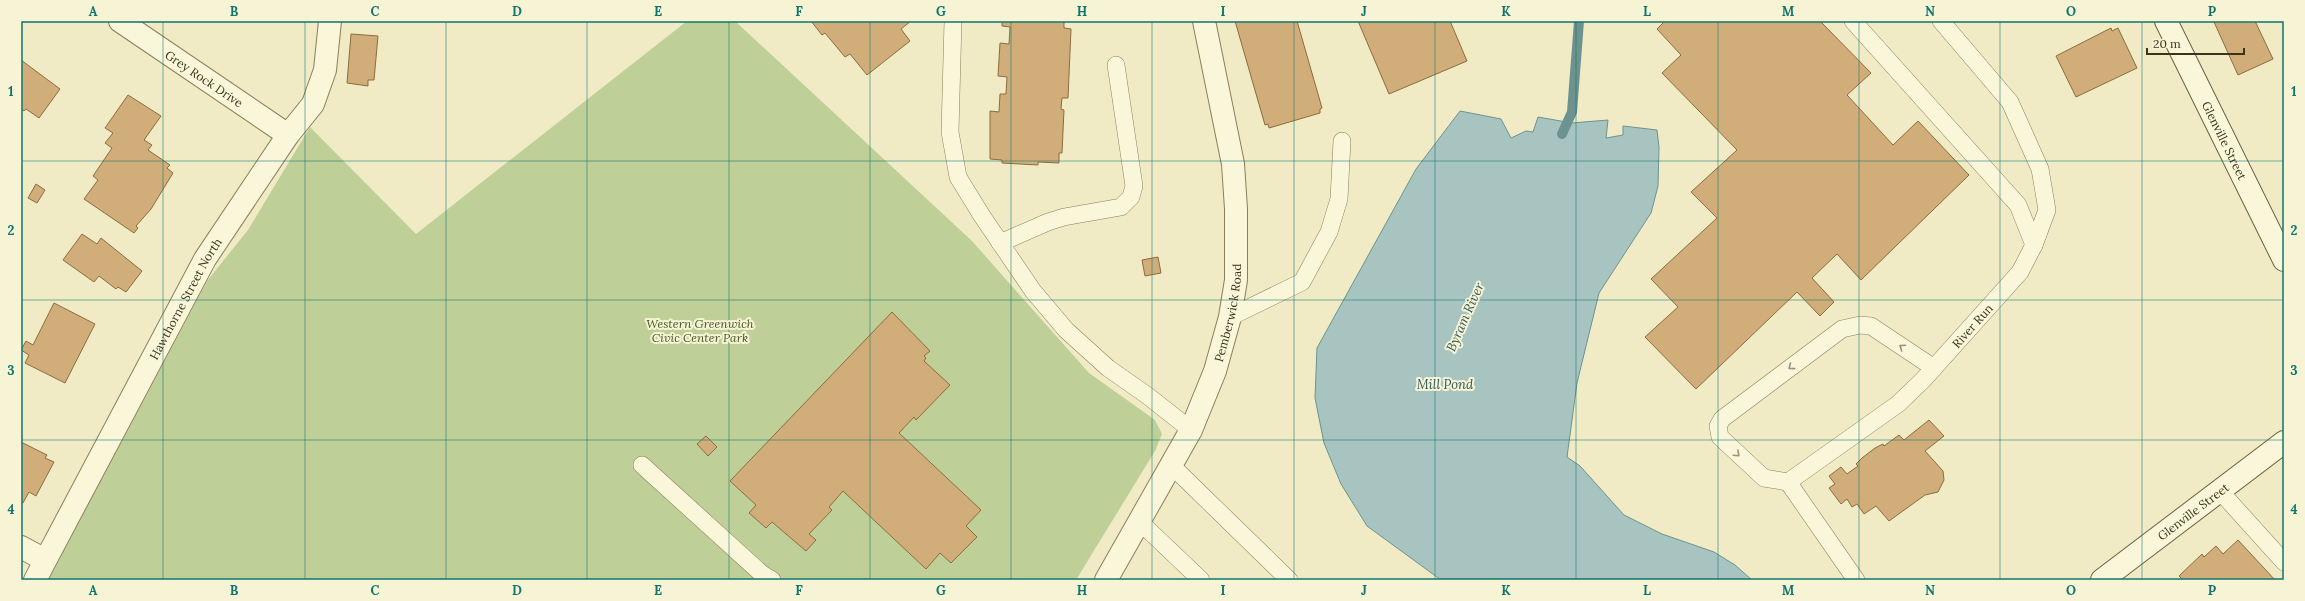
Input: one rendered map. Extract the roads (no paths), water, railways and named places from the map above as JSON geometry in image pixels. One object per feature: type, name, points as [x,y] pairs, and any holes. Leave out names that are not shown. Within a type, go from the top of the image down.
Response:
[{"type":"street","name":"Grey Rock Drive","points":[[120,21],[288,135]]},
{"type":"street","name":"Hawthorne Street North","points":[[35,580],[205,259],[288,135],[313,104],[325,70],[330,21]]},
{"type":"street","name":"Pemberwick Road","points":[[1106,580],[1191,430],[1215,371],[1230,318],[1236,280],[1236,209],[1233,164],[1204,21]]},
{"type":"street","name":"Glenville Street","points":[[2166,21],[2284,260]]},
{"type":"street","name":"Glenville Street","points":[[2102,580],[2284,442]]},
{"type":"street","points":[[21,547],[45,560]]},
{"type":"lane","points":[[954,21],[950,132],[958,177],[1033,291],[1066,330],[1108,368],[1148,396],[1191,430]]},
{"type":"lane","points":[[1853,21],[2018,205],[2034,245]]},
{"type":"lane","name":"River Run","points":[[1788,482],[1898,404],[1934,368],[2020,272],[2034,245],[2047,210],[2040,169],[2010,102],[1941,21]]},
{"type":"lane","points":[[1000,243],[1048,222],[1084,212],[1120,207],[1131,197],[1134,186],[1116,64]]},
{"type":"lane","points":[[1230,318],[1302,282],[1329,232],[1339,199],[1342,141]]},
{"type":"lane","points":[[1856,580],[1788,482],[1764,478],[1735,453],[1720,436],[1718,426],[1722,419],[1842,329],[1860,325],[1872,326],[1934,368]]},
{"type":"lane","points":[[642,465],[762,574],[772,580]]},
{"type":"lane","points":[[1171,465],[1290,580]]},
{"type":"lane","points":[[2219,490],[2284,562]]},
{"type":"lane","points":[[1139,521],[1201,580]]},
{"type":"water","name":"Mill Pond","points":[[1460,111],[1501,119],[1511,138],[1526,131],[1533,132],[1538,117],[1572,123],[1608,120],[1606,138],[1623,135],[1623,126],[1657,130],[1659,147],[1658,186],[1651,213],[1599,293],[1577,383],[1567,457],[1580,466],[1624,515],[1662,534],[1714,552],[1735,565],[1752,580],[1441,580],[1367,526],[1341,484],[1324,443],[1315,398],[1317,348],[1416,169]]},
{"type":"waterway","name":"Byram River","points":[[1562,134],[1572,112],[1579,21]]},
{"type":"park label","name":"Western Greenwich Civic Center Park","points":[[700,330]]}]
